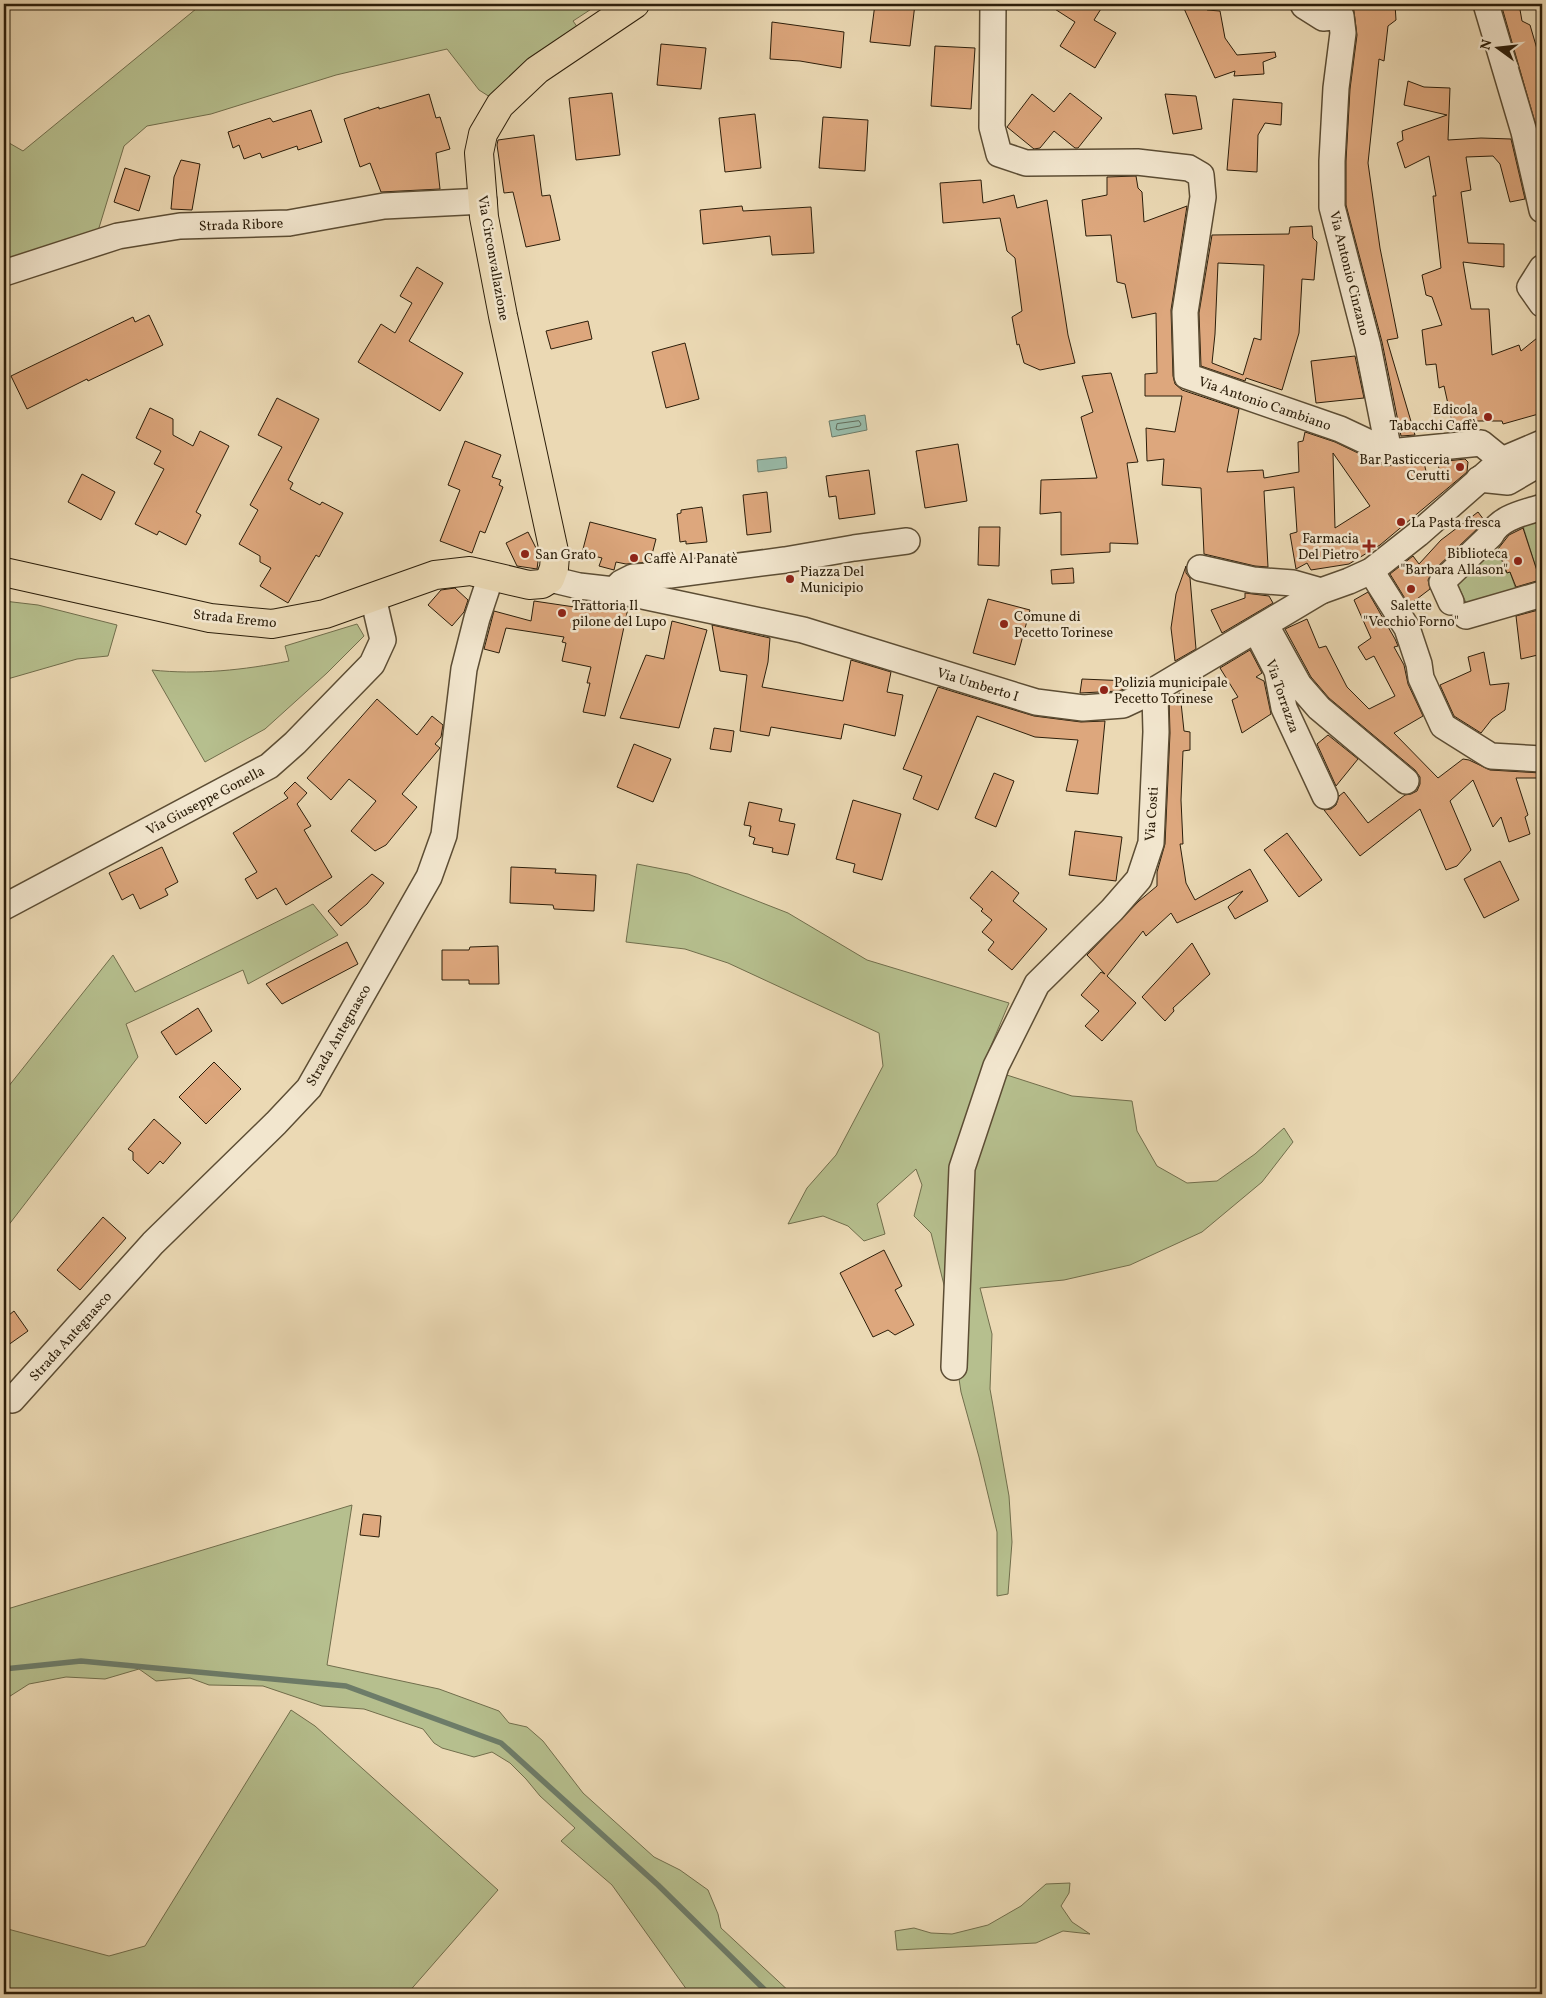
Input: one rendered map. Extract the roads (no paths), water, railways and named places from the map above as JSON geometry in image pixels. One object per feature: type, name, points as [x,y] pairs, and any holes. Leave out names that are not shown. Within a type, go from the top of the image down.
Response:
[{"type":"main road","name":"Via Circonvallazione","points":[[550,578],[554,568],[555,556],[503,316],[484,217],[479,153],[483,134],[500,105],[537,70],[635,4]]},
{"type":"main road","name":"Strada Eremo","points":[[4,572],[210,618],[272,624],[325,614],[435,575],[470,571],[529,586],[542,584],[550,578]]},
{"type":"street","name":"Via Antonio Cambiano","points":[[993,4],[992,127],[999,154],[1026,163],[1138,162],[1189,168],[1201,174],[1203,197],[1185,312],[1187,376],[1340,429],[1389,452]]},
{"type":"street","name":"Via Antonio Cinzano","points":[[1303,4],[1322,18],[1341,16],[1343,32],[1336,88],[1332,160],[1332,207],[1368,346],[1389,452]]},
{"type":"street","points":[[1486,4],[1524,132],[1542,210]]},
{"type":"street","name":"Strada Ribore","points":[[4,273],[118,236],[180,226],[289,223],[384,206],[484,201]]},
{"type":"street","points":[[1542,268],[1530,287],[1542,304]]},
{"type":"street","points":[[1389,452],[1481,443],[1502,460]]},
{"type":"street","name":"Via Umberto I","points":[[550,578],[579,586],[614,590],[803,630],[1036,702],[1083,708],[1123,705],[1153,691],[1321,591],[1371,571],[1418,534],[1502,460],[1542,443]]},
{"type":"street","points":[[1479,479],[1508,482],[1542,462]]},
{"type":"street","points":[[1542,507],[1504,520],[1442,582],[1459,609],[1542,594]]},
{"type":"street","points":[[614,590],[621,583],[633,577],[670,575],[907,541]]},
{"type":"street","points":[[1200,568],[1253,580],[1293,583],[1321,591]]},
{"type":"street","points":[[1371,571],[1407,628],[1419,664],[1421,678],[1442,726],[1490,756],[1542,759]]},
{"type":"street","name":"Strada Antegnasco","points":[[12,1400],[153,1244],[270,1130],[308,1088],[430,877],[444,835],[464,669],[477,618],[491,576]]},
{"type":"street","name":"Via Giuseppe Gonella","points":[[4,907],[269,766],[295,743],[372,664],[382,640],[376,610],[370,599]]},
{"type":"street","name":"Via Torrazza","points":[[1325,796],[1284,708],[1277,670],[1259,636],[1261,627],[1269,631],[1299,685],[1319,708],[1406,781]]},
{"type":"street","name":"Via Costi","points":[[954,1367],[962,1168],[996,1066],[1037,984],[1112,910],[1139,879],[1151,843],[1156,732],[1155,694],[1153,691]]},
{"type":"water","points":[[865,415],[867,430],[832,437],[829,421]]},
{"type":"water","points":[[786,457],[787,468],[758,472],[757,460]]},
{"type":"waterway","points":[[4,1669],[81,1661],[346,1686],[501,1743],[658,1885],[769,1994]]},
{"type":"place","name":"Edicola Tabacchi Caffè","points":[[1488,417]]},
{"type":"place","name":"Bar Pasticceria Cerutti","points":[[1460,467]]},
{"type":"place","name":"La Pasta fresca","points":[[1401,522]]},
{"type":"place","name":"Farmacia Del Pietro","points":[[1369,546]]},
{"type":"place","name":"San Grato","points":[[525,554]]},
{"type":"place","name":"Caffè Al Panatè","points":[[634,558]]},
{"type":"place","name":"Biblioteca \"Barbara Allason\"","points":[[1518,561]]},
{"type":"place","name":"Piazza Del Municipio","points":[[790,579]]},
{"type":"place","name":"Salette \"Vecchio Forno\"","points":[[1411,589]]},
{"type":"place","name":"Trattoria Il pilone del Lupo","points":[[562,613]]},
{"type":"place","name":"Comune di Pecetto Torinese","points":[[1004,624]]},
{"type":"place","name":"Polizia municipale Pecetto Torinese","points":[[1104,690]]}]
